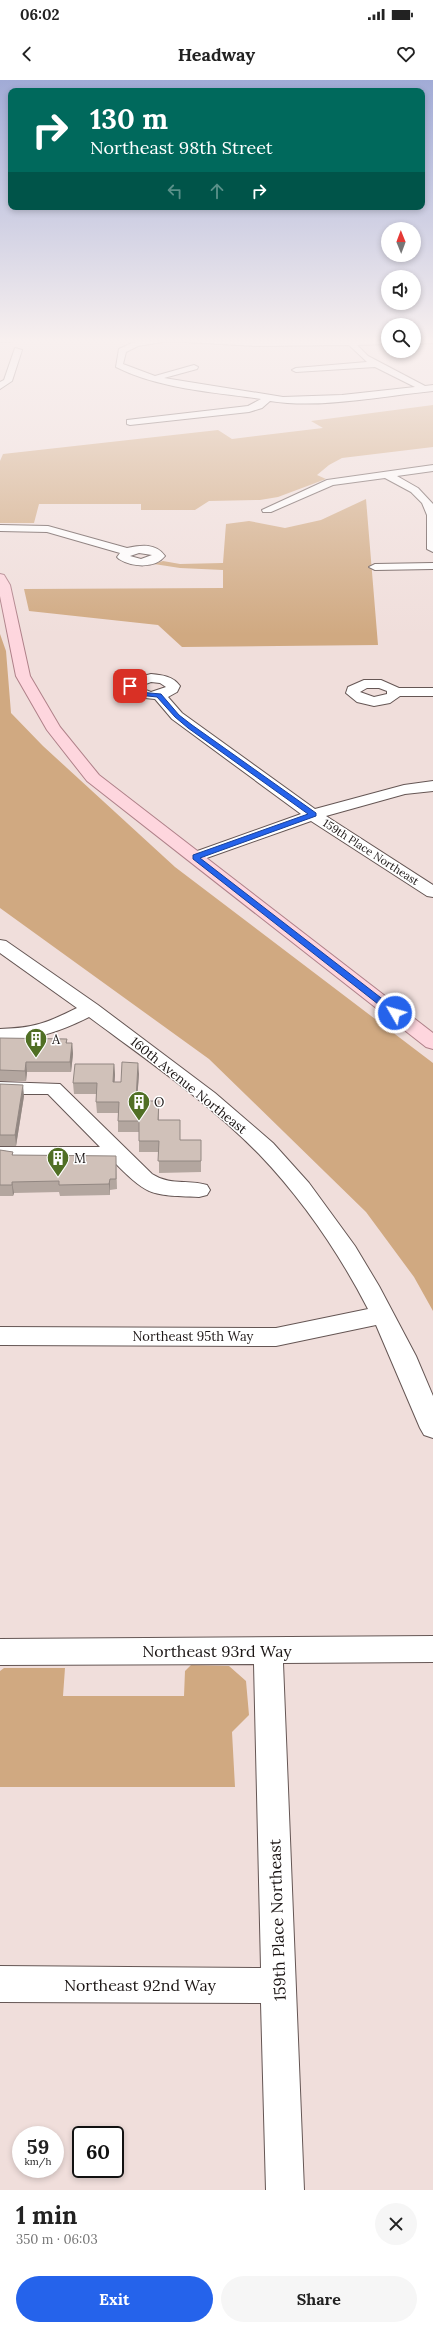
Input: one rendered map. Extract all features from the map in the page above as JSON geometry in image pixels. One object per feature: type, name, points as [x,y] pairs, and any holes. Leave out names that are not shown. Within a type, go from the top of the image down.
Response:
[{"type":"main road","points":[[0,578],[4,585],[23,676],[38,708],[61,741],[93,778],[433,1042]]},
{"type":"street","points":[[268,510],[321,485],[433,468]]},
{"type":"street","points":[[386,474],[417,493],[428,504],[432,514],[430,540],[433,549]]},
{"type":"street","points":[[0,528],[48,529],[127,552]]},
{"type":"street","points":[[375,567],[433,566]]},
{"type":"street","points":[[395,692],[433,692]]},
{"type":"street","name":"159th Place Northeast","points":[[159,695],[177,716],[313,815],[433,892]]},
{"type":"street","points":[[195,857],[313,815],[404,790],[433,786]]},
{"type":"street","name":"160th Avenue Northeast","points":[[0,945],[91,1009],[230,1115],[277,1159],[334,1230],[383,1315],[413,1373],[433,1428]]},
{"type":"street","points":[[0,1035],[24,1034],[52,1028],[91,1009]]},
{"type":"street","points":[[0,1088],[53,1088],[144,1178],[158,1188],[199,1190]]},
{"type":"street","points":[[0,1154],[102,1154],[116,1150]]},
{"type":"street","name":"Northeast 95th Way","points":[[0,1336],[276,1338],[383,1315]]},
{"type":"street","name":"Northeast 93rd Way","points":[[0,1652],[433,1649]]},
{"type":"street","name":"159th Place Northeast","points":[[268,1651],[285,2190]]},
{"type":"street","name":"Northeast 92nd Way","points":[[0,1984],[279,1986]]},
{"type":"shaded area","points":[[142,438],[433,438],[433,447],[342,458],[329,465],[317,475],[326,479],[278,497],[260,500],[209,501],[195,510],[141,510],[141,504],[39,504],[34,523],[0,523],[0,461],[3,454]]},
{"type":"shaded area","points":[[366,499],[378,645],[182,647],[158,625],[29,611],[24,589],[223,588],[223,570],[180,568],[154,564],[163,561],[180,564],[223,563],[226,524],[249,521],[285,528],[321,520]]},
{"type":"shaded area","points":[[0,634],[6,651],[11,713],[43,746],[175,867],[433,1063],[433,1311],[414,1277],[366,1212],[209,1059],[0,908]]},
{"type":"shaded area","points":[[191,1665],[229,1666],[246,1681],[249,1715],[232,1732],[235,1787],[0,1787],[0,1671],[4,1668],[65,1668],[63,1696],[184,1696],[185,1671]]},
{"type":"building","points":[[0,1038],[67,1039],[66,1043],[72,1043],[70,1062],[26,1062],[25,1071],[0,1070]]},
{"type":"building","points":[[122,1062],[138,1063],[136,1101],[159,1101],[158,1120],[180,1120],[180,1140],[201,1140],[201,1161],[158,1161],[159,1141],[139,1141],[139,1121],[118,1121],[119,1102],[96,1102],[97,1083],[73,1083],[75,1064],[114,1064],[113,1082],[121,1082]]},
{"type":"building","points":[[0,1084],[23,1085],[15,1135],[0,1135]]},
{"type":"building","points":[[0,1150],[13,1152],[12,1155],[116,1156],[116,1179],[110,1179],[109,1184],[59,1185],[59,1181],[12,1182],[12,1185],[0,1185]]},
{"type":"place","name":"A","points":[[36,1058]]},
{"type":"place","name":"O","points":[[139,1122]]},
{"type":"place","name":"M","points":[[58,1178]]},
{"type":"route","points":[[130,686],[133,691],[138,694],[159,695],[177,716],[313,815],[195,857],[395,1013]]}]
